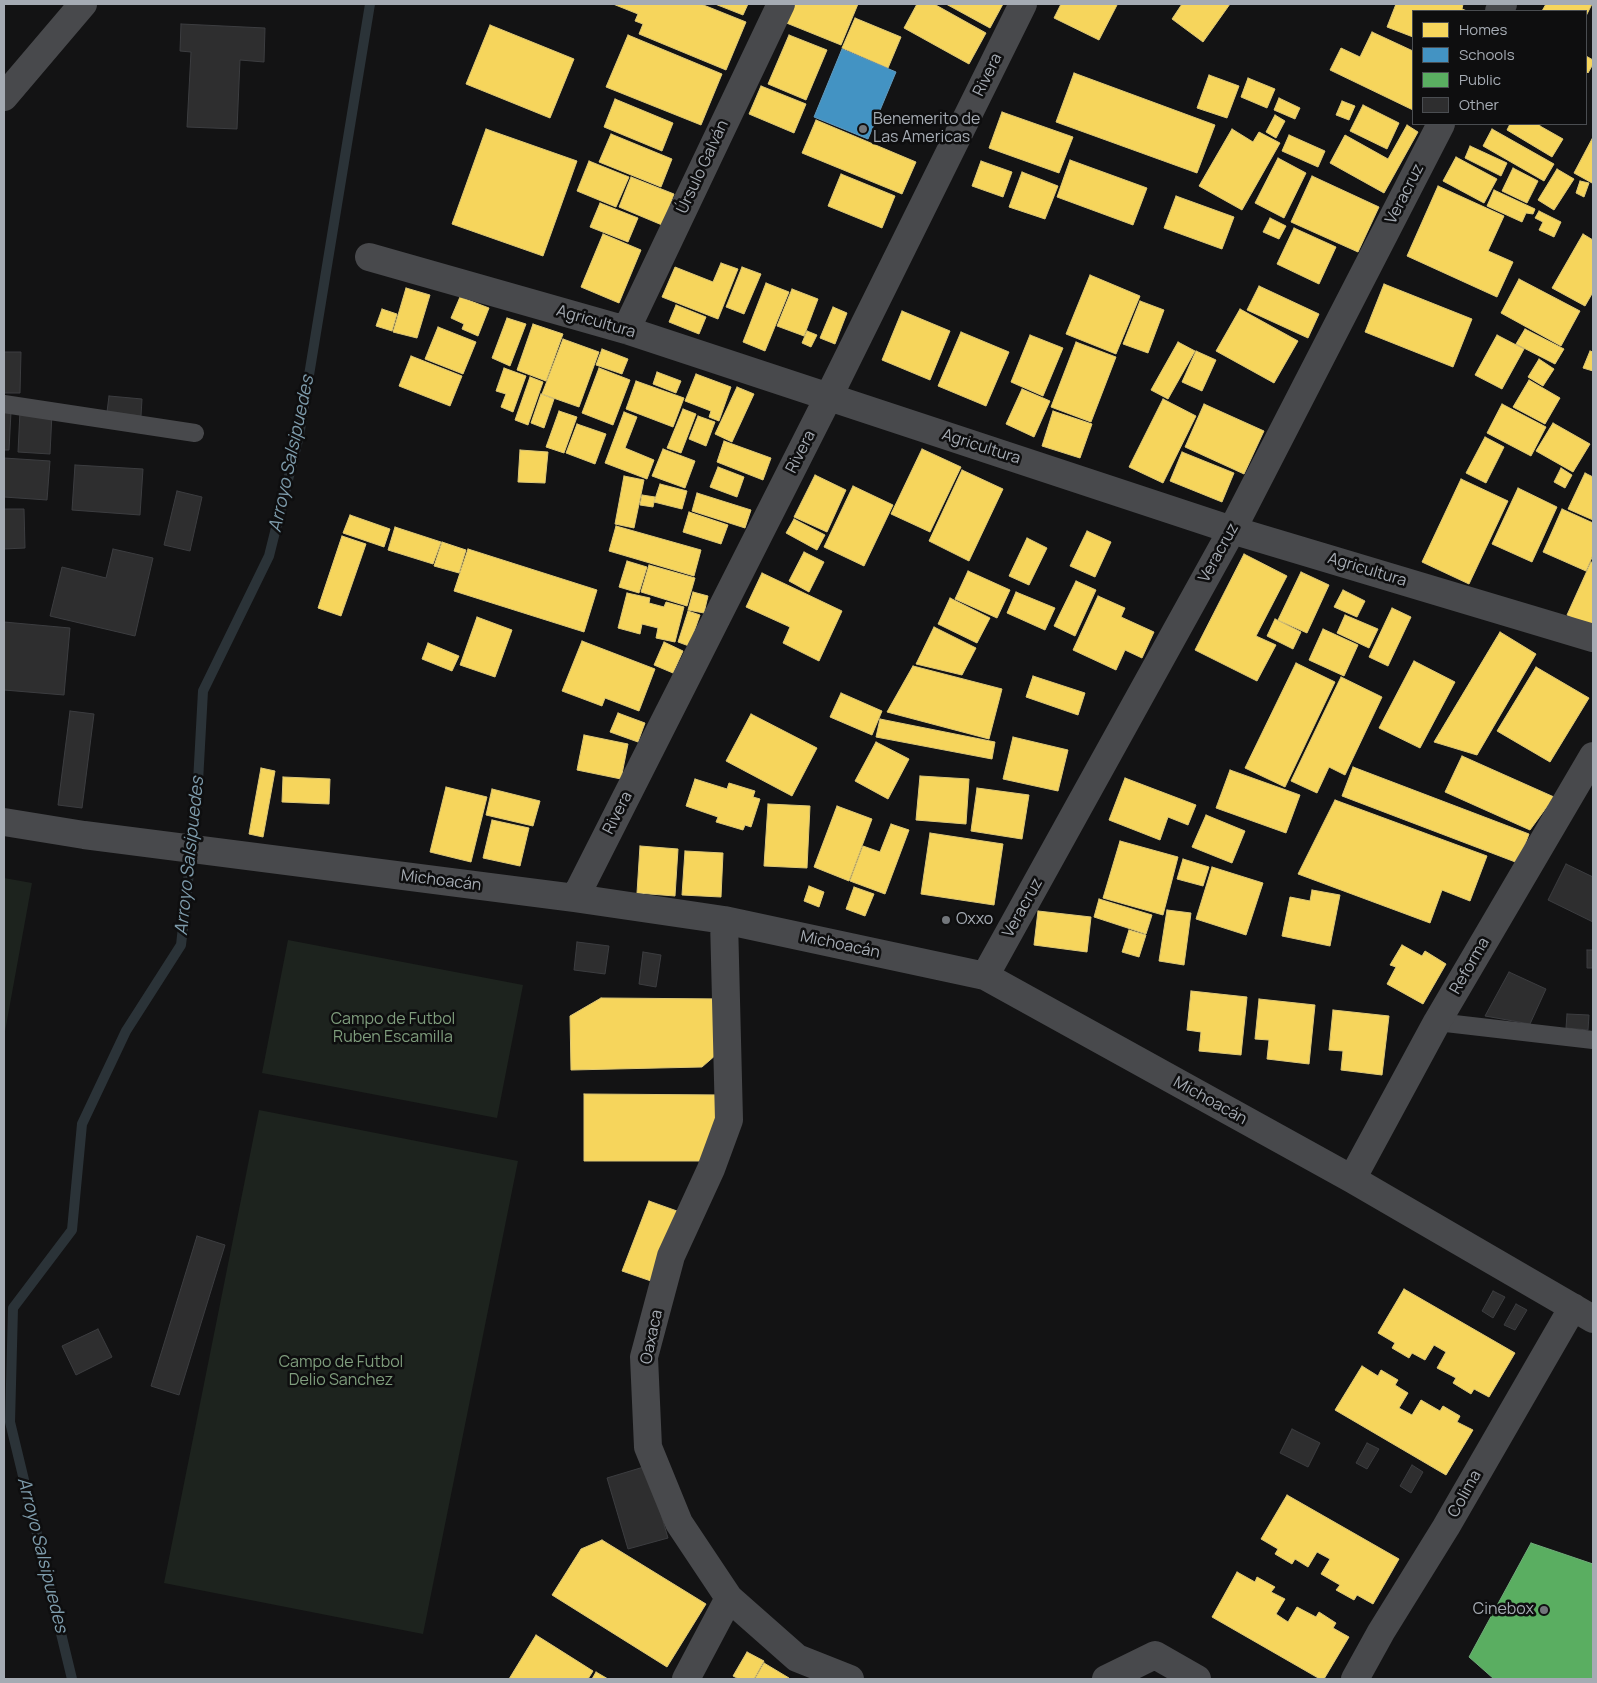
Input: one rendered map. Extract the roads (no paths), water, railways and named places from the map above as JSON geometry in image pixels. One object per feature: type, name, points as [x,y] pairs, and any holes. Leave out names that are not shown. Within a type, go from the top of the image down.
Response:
[{"type":"street","points":[[4,97],[83,4]]},
{"type":"street","name":"Úrsulo Galván","points":[[626,330],[781,4]]},
{"type":"street","name":"Rivera","points":[[575,898],[829,396],[1023,4]]},
{"type":"street","name":"Veracruz","points":[[985,976],[1232,530],[1440,125]]},
{"type":"street","name":"Agricultura","points":[[369,257],[626,330],[1232,530],[1593,638]]},
{"type":"street","name":"Reforma","points":[[1352,1179],[1437,1022],[1593,756]]},
{"type":"street","name":"Michoacán","points":[[4,822],[84,835],[575,898],[724,920],[985,976],[1352,1179],[1583,1313]]},
{"type":"street","name":"Oaxaca","points":[[724,920],[729,1120],[711,1169],[671,1256],[644,1357],[648,1446],[679,1523],[729,1598],[797,1658],[850,1679]]},
{"type":"street","name":"Colima","points":[[1355,1679],[1381,1632],[1446,1526],[1583,1313]]},
{"type":"street","points":[[686,1679],[729,1598]]},
{"type":"street","points":[[1106,1679],[1155,1655],[1197,1679]]},
{"type":"lane","points":[[4,404],[195,433]]},
{"type":"lane","points":[[1437,1022],[1593,1040]]},
{"type":"waterway","name":"Arroyo Salsipuedes","points":[[72,1679],[10,1422],[13,1308],[72,1230],[82,1124],[126,1031],[181,945],[197,800],[203,691],[269,556],[299,436],[370,4]]},
{"type":"place","name":"Benemerito de Las Americas","points":[[863,129]]},
{"type":"place","name":"Oxxo","points":[[946,920]]},
{"type":"place","name":"Cinebox","points":[[1544,1610]]},
{"type":"park label","name":"Campo de Futbol Ruben Escamilla","points":[[393,1029]]},
{"type":"park label","name":"Campo de Futbol Delio Sanchez","points":[[341,1372]]}]
